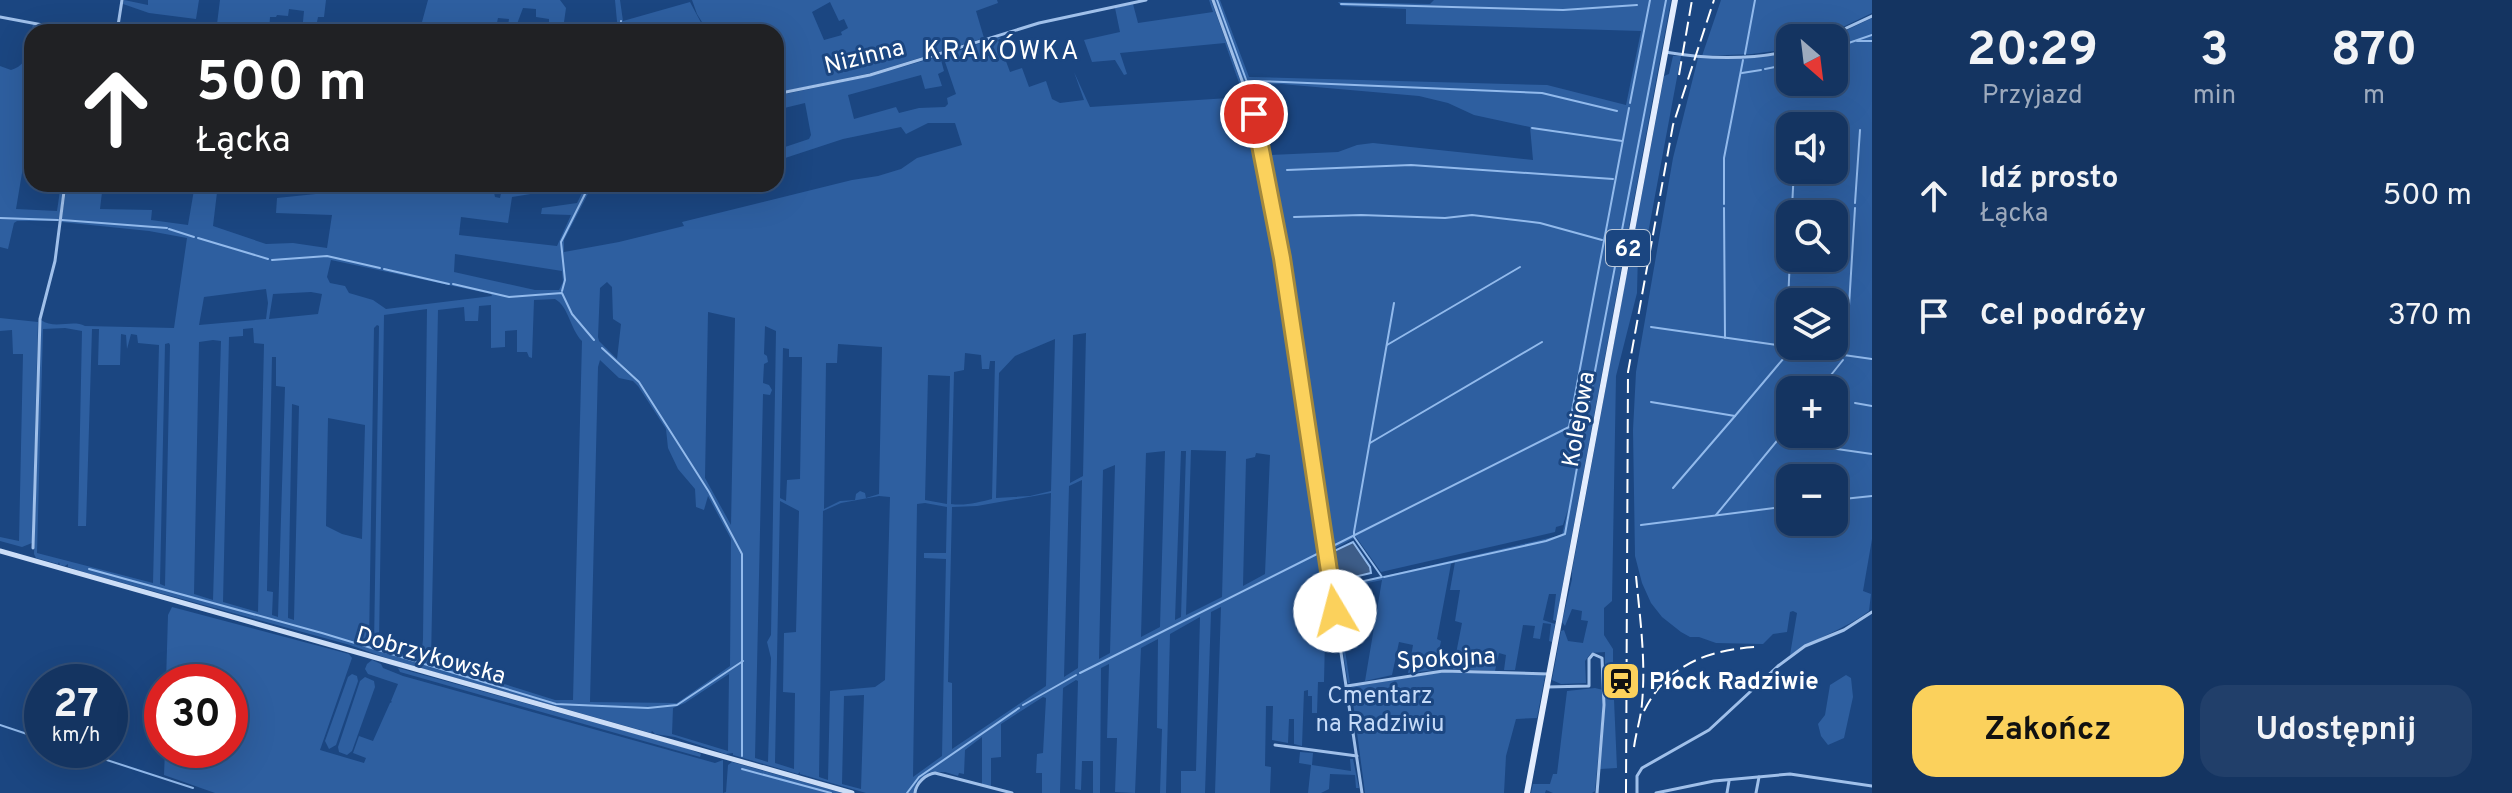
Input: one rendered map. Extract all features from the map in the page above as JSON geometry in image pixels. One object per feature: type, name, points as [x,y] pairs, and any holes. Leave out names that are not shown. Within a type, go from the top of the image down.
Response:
[{"type":"main road","name":"62","points":[[1665,52],[1675,0]]},
{"type":"main road","name":"Kolejowa","points":[[1527,793],[1665,52]]},
{"type":"main road","name":"Dobrzykowska","points":[[0,551],[852,793]]},
{"type":"street","points":[[118,24],[122,0]]},
{"type":"street","name":"Nizinna","points":[[784,92],[870,75],[1039,23],[1146,0]]},
{"type":"street","points":[[1213,0],[1257,121],[1292,322],[1362,793]]},
{"type":"street","points":[[1848,27],[1872,16]]},
{"type":"street","points":[[0,17],[48,24]]},
{"type":"street","points":[[1665,52],[1705,58],[1776,53]]},
{"type":"street","points":[[33,548],[39,323],[55,261],[64,192]]},
{"type":"street","points":[[1637,793],[1637,776],[1642,768],[1709,730],[1778,666],[1805,646],[1844,630],[1872,612]]},
{"type":"street","points":[[1547,687],[1589,686],[1589,659],[1597,654],[1602,658],[1604,705],[1597,793]]},
{"type":"street","name":"Spokojna","points":[[1346,686],[1443,671],[1549,674]]},
{"type":"street","points":[[1275,745],[1357,756]]},
{"type":"street","points":[[915,793],[919,783],[935,773],[1012,793]]},
{"type":"street","points":[[1656,793],[1702,783],[1799,774],[1872,786]]},
{"type":"street","points":[[1756,793],[1759,777]]},
{"type":"street","points":[[1727,793],[1729,780]]},
{"type":"green space","points":[[124,0],[148,5],[148,0],[199,0],[196,19],[149,13],[123,4]]},
{"type":"green space","points":[[220,0],[326,0],[324,17],[318,17],[317,24],[303,24],[304,11],[289,9],[288,16],[270,17],[270,24],[217,24]]},
{"type":"green space","points":[[428,0],[560,0],[566,8],[564,24],[549,24],[549,19],[536,17],[536,9],[523,8],[517,24],[508,24],[509,19],[498,18],[497,24],[418,24],[422,22]]},
{"type":"green space","points":[[615,0],[620,0],[623,21],[690,2],[702,24],[617,24]]},
{"type":"green space","points":[[692,0],[997,0],[998,3],[976,11],[984,38],[871,73],[784,91],[784,24],[703,24]],"holes":[[[830,2],[839,21],[844,19],[848,28],[841,32],[842,35],[824,40],[812,12]]]},
{"type":"green space","points":[[1211,0],[1254,119],[1273,218],[1269,221],[1274,229],[1280,258],[1330,588],[1326,593],[1324,682],[1318,682],[1317,713],[1312,713],[1312,696],[1308,696],[1308,690],[1304,691],[1302,746],[1294,744],[1294,719],[1289,719],[1288,743],[1272,740],[1273,706],[1266,706],[1265,766],[1271,767],[1270,793],[1215,793],[1221,607],[1211,612],[1205,793],[1181,793],[1181,771],[1196,771],[1200,617],[1170,634],[1166,793],[1160,793],[1162,729],[1157,728],[1158,639],[1141,648],[1135,793],[1115,792],[1117,738],[1107,738],[1109,664],[1101,668],[1100,793],[1093,793],[1093,761],[1082,761],[1081,790],[1075,789],[1076,680],[1063,688],[1060,793],[1042,793],[1042,773],[1036,773],[1037,754],[1043,753],[1046,698],[1043,697],[1001,724],[1001,757],[991,758],[991,786],[982,784],[982,737],[965,750],[964,774],[930,772],[916,784],[914,793],[866,793],[87,573],[68,567],[68,564],[65,566],[36,558],[34,554],[41,320],[52,324],[85,326],[174,328],[187,238],[61,222],[66,192],[102,192],[100,209],[152,210],[151,220],[188,225],[194,192],[217,192],[213,226],[266,244],[293,243],[327,248],[332,215],[276,213],[277,198],[335,192],[494,192],[495,197],[500,198],[501,192],[543,192],[512,197],[508,223],[461,217],[459,235],[557,246],[571,215],[541,214],[542,208],[577,203],[582,192],[589,192],[564,240],[564,252],[619,242],[684,226],[682,222],[878,176],[901,169],[917,158],[962,145],[955,123],[928,123],[906,134],[901,127],[843,139],[784,158],[784,147],[809,139],[811,135],[805,103],[784,108],[784,94],[871,76],[940,56],[944,71],[938,74],[942,86],[925,89],[921,75],[848,95],[854,119],[896,107],[899,113],[945,107],[947,98],[956,94],[943,56],[998,37],[1001,38],[998,40],[1010,72],[1022,68],[1029,87],[1046,81],[1052,99],[1060,103],[1084,100],[1074,72],[1090,107],[1244,97],[1225,43],[1120,53],[1127,74],[1124,75],[1115,60],[1092,62],[1084,40],[1120,32],[1115,8],[1133,4],[1138,23],[1213,12]],"holes":[[[455,254],[562,271],[563,282],[559,290],[535,290],[454,272]],[[331,260],[492,296],[386,309],[373,300],[349,293],[345,286],[330,283],[327,277]],[[607,282],[612,287],[613,319],[621,324],[617,359],[599,341],[600,288]],[[266,289],[266,319],[199,325],[204,297]],[[273,294],[322,294],[318,314],[269,319]],[[555,299],[563,307],[582,341],[573,700],[555,700],[431,661],[438,310],[464,307],[465,321],[478,321],[479,306],[491,305],[491,348],[505,347],[505,331],[517,330],[517,352],[527,352],[532,358],[534,300]],[[427,309],[421,659],[391,651],[391,648],[379,644],[384,315]],[[708,312],[735,318],[731,525],[705,478]],[[377,325],[374,646],[369,644],[374,328]],[[765,326],[776,331],[771,635],[767,642],[771,658],[768,762],[755,758],[763,394],[770,395],[772,390],[763,383],[764,364],[768,362],[764,354]],[[253,328],[254,343],[264,344],[258,612],[223,602],[229,337],[243,336],[243,329]],[[43,329],[82,331],[78,526],[86,526],[92,329],[99,329],[98,365],[120,365],[121,334],[126,335],[127,349],[131,334],[137,335],[138,343],[159,345],[153,583],[37,553]],[[1086,333],[1083,476],[1070,483],[1073,335]],[[1055,339],[1051,491],[996,498],[999,373],[1015,356]],[[213,340],[221,341],[213,600],[194,594],[199,342]],[[165,344],[170,345],[165,586],[160,584]],[[838,344],[882,347],[879,494],[866,498],[865,493],[860,491],[855,500],[840,501],[824,509],[826,363],[837,363]],[[783,348],[789,349],[789,357],[802,357],[800,479],[787,480],[786,501],[780,498]],[[965,353],[981,355],[982,369],[989,369],[990,361],[995,361],[992,499],[951,504],[954,372],[964,370]],[[272,357],[276,357],[276,386],[285,387],[278,617],[272,615],[273,592],[267,591]],[[600,360],[619,378],[633,381],[638,386],[666,429],[668,448],[678,469],[695,489],[696,507],[704,510],[708,496],[731,539],[730,666],[677,703],[590,702]],[[928,375],[950,376],[947,504],[925,500]],[[292,404],[299,406],[294,620],[288,618]],[[328,418],[365,425],[362,539],[326,526]],[[1191,450],[1226,451],[1222,597],[1186,615]],[[1165,451],[1160,627],[1141,637],[1146,453]],[[1181,451],[1186,451],[1181,617],[1175,620]],[[1256,453],[1270,455],[1265,574],[1243,586],[1246,459],[1255,457]],[[1115,465],[1110,653],[1099,659],[1103,470]],[[1082,480],[1078,668],[1064,677],[1069,486]],[[1051,493],[1046,686],[952,749],[952,683],[948,682],[952,507],[977,506]],[[890,497],[885,680],[875,687],[830,691],[828,780],[819,777],[823,511],[841,503]],[[780,501],[799,511],[796,632],[784,633],[783,692],[795,693],[794,769],[775,763]],[[917,504],[947,507],[946,553],[924,553],[924,558],[946,559],[942,756],[913,777]],[[729,674],[728,751],[672,734],[673,708]],[[864,695],[861,789],[842,784],[844,696]]]},
{"type":"green space","points":[[1214,0],[1220,0],[1249,77],[1547,85],[1626,105],[1641,31],[1406,24],[1406,9],[1341,6],[1338,2],[1430,4],[1434,0],[1671,0],[1556,621],[1553,620],[1556,594],[1549,594],[1543,620],[1555,624],[1552,642],[1549,641],[1551,624],[1543,623],[1540,639],[1533,638],[1535,626],[1523,625],[1515,670],[1504,670],[1506,655],[1499,653],[1495,671],[1453,669],[1462,623],[1455,621],[1460,590],[1450,590],[1455,562],[1451,564],[1437,639],[1441,641],[1435,670],[1408,673],[1413,645],[1399,642],[1392,675],[1365,681],[1382,580],[1348,587],[1350,622],[1341,624],[1348,683],[1328,559],[1330,556],[1335,586],[1346,585],[1562,535],[1568,509],[1563,525],[1556,527],[1555,532],[1381,572],[1356,537],[1327,550],[1289,286],[1259,125]],"holes":[[[1281,84],[1419,96],[1448,103],[1474,115],[1530,127],[1533,160],[1373,143],[1338,152],[1270,155],[1256,99],[1260,96],[1258,85]]]},
{"type":"green space","points":[[1721,0],[1872,0],[1872,13],[1848,25],[1776,24],[1776,51],[1702,56]]},
{"type":"green space","points":[[1872,18],[1872,539],[1863,591],[1871,594],[1869,611],[1790,655],[1797,613],[1793,611],[1790,612],[1787,632],[1773,634],[1763,644],[1716,643],[1681,632],[1662,617],[1651,603],[1635,556],[1633,430],[1636,372],[1673,158],[1698,58],[1776,55],[1776,96],[1848,96],[1848,29]]},
{"type":"green space","points":[[1673,56],[1681,56],[1649,228],[1642,252],[1635,251],[1634,236],[1664,76],[1669,74]]},
{"type":"green space","points":[[24,62],[24,161],[16,209],[57,211],[60,192],[63,192],[59,221],[17,221],[8,249],[0,247],[0,66],[11,70]]},
{"type":"green space","points":[[1638,253],[1637,293],[1616,376],[1612,601],[1604,608],[1604,635],[1613,649],[1613,673],[1605,673],[1605,652],[1591,653],[1585,661],[1586,683],[1561,684],[1552,680],[1561,631],[1564,630],[1568,641],[1583,643],[1588,621],[1581,620],[1582,611],[1572,609],[1565,626],[1562,622],[1626,277],[1633,255]]},
{"type":"green space","points":[[0,318],[38,322],[32,543],[22,547],[0,541],[0,537],[19,541],[23,354],[13,354],[12,330],[0,331]]},
{"type":"green space","points":[[172,607],[349,654],[352,658],[320,750],[364,763],[366,758],[353,753],[359,736],[373,741],[398,684],[368,674],[365,669],[372,660],[403,676],[715,763],[723,760],[723,793],[215,793],[164,775],[164,768],[248,768],[248,664],[167,664],[168,615]]},
{"type":"green space","points":[[398,668],[701,754],[700,757],[400,672]]},
{"type":"green space","name":"Cmentarz na Radziwiu","points":[[1444,672],[1545,676],[1537,718],[1516,719],[1506,756],[1504,793],[1365,793],[1351,687]]},
{"type":"green space","points":[[352,674],[357,676],[358,681],[336,745],[329,749],[325,741],[348,677]]},
{"type":"green space","points":[[1846,675],[1851,678],[1853,697],[1844,738],[1828,745],[1821,736],[1818,724],[1825,715],[1830,685]]},
{"type":"green space","points":[[365,677],[374,681],[375,687],[352,751],[347,755],[339,752],[338,747],[360,681]]},
{"type":"green space","points":[[1606,677],[1613,677],[1617,768],[1600,769]]},
{"type":"green space","points":[[1603,690],[1603,703],[1595,791],[1553,793],[1546,790],[1545,793],[1531,793],[1533,784],[1550,784],[1553,774],[1557,774],[1567,691]]},
{"type":"green space","points":[[1300,752],[1313,753],[1312,765],[1351,771],[1350,759],[1353,759],[1359,788],[1356,788],[1355,775],[1330,774],[1329,789],[1321,793],[1308,793],[1311,765],[1299,763]]},
{"type":"green space","points":[[732,762],[843,793],[723,793],[726,792],[728,765]]},
{"type":"shaded area","points":[[1353,542],[1371,573],[1350,578],[1347,575],[1338,581],[1334,551]]},
{"type":"waterway","points":[[1217,0],[1260,118],[1298,326],[1329,546]]},
{"type":"waterway","points":[[1630,103],[1650,0]]},
{"type":"waterway","points":[[1586,418],[1666,0]]},
{"type":"waterway","points":[[1745,54],[1755,0]]},
{"type":"waterway","points":[[1341,4],[1563,10],[1637,5]]},
{"type":"waterway","points":[[1848,43],[1872,35]]},
{"type":"waterway","points":[[1857,41],[1872,41]]},
{"type":"waterway","points":[[1724,204],[1724,158],[1743,60]]},
{"type":"waterway","points":[[1765,69],[1776,67]]},
{"type":"waterway","points":[[1742,73],[1761,70]]},
{"type":"waterway","points":[[1258,96],[1255,81],[1542,93],[1617,111]]},
{"type":"waterway","points":[[1329,548],[1569,427],[1629,108]]},
{"type":"waterway","points":[[1532,128],[1622,141]]},
{"type":"waterway","points":[[1855,203],[1860,130]]},
{"type":"waterway","points":[[1287,170],[1411,165],[1613,179]]},
{"type":"waterway","points":[[1792,200],[1793,184]]},
{"type":"waterway","points":[[562,291],[565,280],[561,242],[586,192]]},
{"type":"waterway","points":[[1724,208],[1725,338]]},
{"type":"waterway","points":[[1848,322],[1855,208]]},
{"type":"waterway","points":[[1294,217],[1361,215],[1445,218],[1472,215],[1540,223],[1602,240]]},
{"type":"waterway","points":[[0,218],[58,220]]},
{"type":"waterway","points":[[62,220],[167,228]]},
{"type":"waterway","points":[[169,229],[194,237]]},
{"type":"waterway","points":[[198,238],[268,259]]},
{"type":"waterway","points":[[272,260],[327,256],[380,268]]},
{"type":"waterway","points":[[1387,345],[1520,267]]},
{"type":"waterway","points":[[384,269],[449,284]]},
{"type":"waterway","points":[[1789,272],[1789,288]]},
{"type":"waterway","points":[[453,284],[509,297],[562,293],[572,314],[594,340]]},
{"type":"waterway","points":[[1332,570],[1337,587],[1382,577],[1354,537],[1354,532],[1394,303]]},
{"type":"waterway","points":[[1651,327],[1776,345]]},
{"type":"waterway","points":[[1370,443],[1542,342]]},
{"type":"waterway","points":[[602,348],[639,382],[709,492],[742,554],[742,756]]},
{"type":"waterway","points":[[1848,356],[1872,359]]},
{"type":"waterway","points":[[1651,402],[1735,416],[1782,360]]},
{"type":"waterway","points":[[1830,376],[1843,360]]},
{"type":"waterway","points":[[1855,403],[1872,406]]},
{"type":"waterway","points":[[1673,488],[1735,416]]},
{"type":"waterway","points":[[1384,577],[1546,541],[1565,534],[1586,418],[1571,426]]},
{"type":"waterway","points":[[1716,515],[1776,442]]},
{"type":"waterway","points":[[1830,448],[1872,454]]},
{"type":"waterway","points":[[1848,499],[1872,496]]},
{"type":"waterway","points":[[1641,525],[1776,508]]},
{"type":"waterway","points":[[1080,673],[1323,551]]},
{"type":"waterway","points":[[89,569],[322,633],[556,704],[648,708],[677,705],[743,661]]},
{"type":"waterway","points":[[1023,705],[1076,675]]},
{"type":"waterway","points":[[907,793],[919,777],[1019,708]]},
{"type":"waterway","points":[[0,725],[24,733]]},
{"type":"waterway","points":[[128,767],[193,788]]},
{"type":"waterway","points":[[742,769],[831,793]]},
{"type":"railway","points":[[1679,75],[1692,0]]},
{"type":"railway","points":[[1626,793],[1628,372],[1673,125],[1714,0]]},
{"type":"railway","points":[[1634,747],[1641,709],[1643,671],[1636,576]]},
{"type":"railway","points":[[1644,711],[1664,682],[1690,663],[1720,652],[1755,647]]},
{"type":"place","name":"Płock Radziwie","points":[[1621,681]]},
{"type":"district","name":"KRAKÓWKA","points":[[1002,50]]},
{"type":"route","points":[[1254,114],[1282,258],[1335,611]]}]
